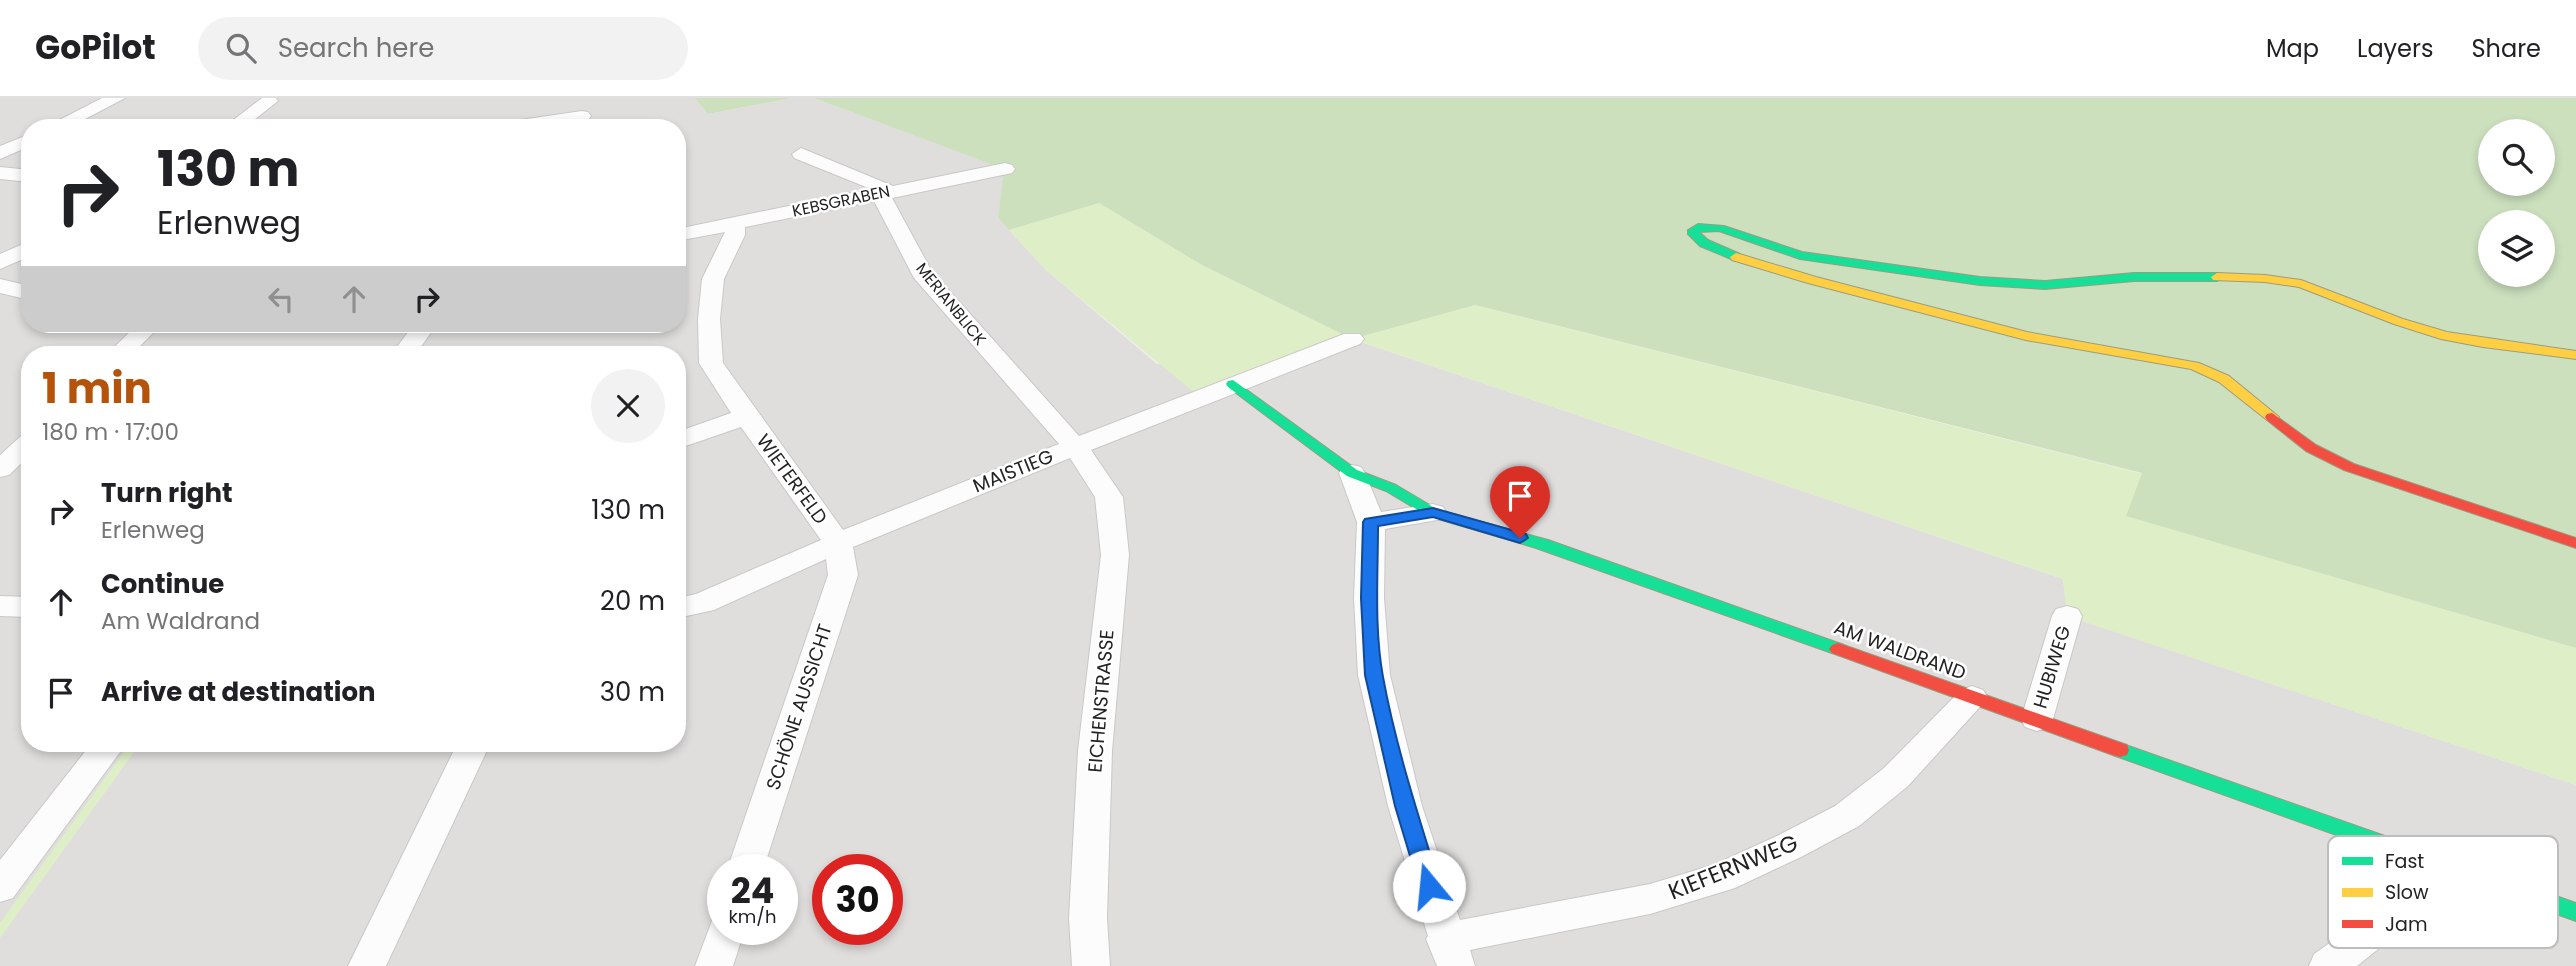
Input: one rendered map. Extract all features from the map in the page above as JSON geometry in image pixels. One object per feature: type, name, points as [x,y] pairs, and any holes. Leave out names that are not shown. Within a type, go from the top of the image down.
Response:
[{"type":"street","points":[[72,119],[116,98]]},
{"type":"street","points":[[244,119],[269,101]]},
{"type":"street","points":[[0,153],[21,143]]},
{"type":"street","name":"MERIANBLICK","points":[[801,154],[884,187],[879,192],[922,273],[1029,392],[1073,447]]},
{"type":"street","name":"KEBSGRABEN","points":[[686,233],[879,192],[1004,169]]},
{"type":"street","points":[[0,173],[21,175]]},
{"type":"street","name":"WIETERFELD","points":[[736,222],[734,235],[713,279],[709,319],[711,363],[838,543]]},
{"type":"street","points":[[2576,355],[2472,341],[2430,332],[2387,319],[2312,287],[2281,280],[2240,276],[2134,277],[2045,285],[1980,281],[1800,255],[1720,228],[1698,227],[1692,232],[1694,238],[1707,246],[1776,270],[1952,315],[2014,335],[2196,366],[2227,381],[2300,441],[2334,460],[2442,500],[2576,543]]},
{"type":"street","points":[[0,263],[21,252]]},
{"type":"street","points":[[0,286],[21,291]]},
{"type":"street","points":[[128,346],[141,333]]},
{"type":"street","name":"MAISTIEG","points":[[686,606],[703,603],[838,543],[1073,447],[1352,339]]},
{"type":"street","name":"AM WALDRAND","points":[[1233,384],[1352,473],[1391,488],[1433,513],[1542,544],[2366,836]]},
{"type":"street","name":"WIETERFELD","points":[[686,438],[746,416]]},
{"type":"street","name":"EICHENSTRASSE","points":[[1073,447],[1109,497],[1115,555],[1095,751],[1088,918],[1091,966]]},
{"type":"street","points":[[0,469],[21,449]]},
{"type":"street","points":[[1352,473],[1371,522],[1369,598],[1374,675],[1405,806],[1451,953]]},
{"type":"street","points":[[1371,522],[1433,513]]},
{"type":"street","name":"SCHÖNE AUSSICHT","points":[[750,854],[843,575],[838,543]]},
{"type":"street","points":[[0,606],[21,607]]},
{"type":"street","name":"HUBIWEG","points":[[2037,719],[2067,616]]},
{"type":"street","name":"KIEFERNWEG","points":[[1451,953],[1722,877],[1790,846],[1847,816],[1896,777],[1972,698]]},
{"type":"street","points":[[3,878],[103,752]]},
{"type":"street","points":[[367,966],[469,752]]},
{"type":"street","name":"AM WALDRAND","points":[[2558,905],[2576,912]]},
{"type":"street","points":[[713,966],[720,945]]},
{"type":"street","points":[[2328,966],[2352,948]]},
{"type":"shaded area","points":[[0,98],[695,98],[708,114],[792,98],[814,98],[1005,169],[998,218],[1046,270],[1157,364],[1352,339],[2063,579],[2068,616],[2576,785],[2576,966],[0,966]]},
{"type":"green space","points":[[695,98],[792,98],[708,114]]},
{"type":"green space","points":[[814,98],[2576,98],[2576,648],[2126,516],[2142,473],[1475,305],[1352,339],[1200,264],[1099,203],[1009,230],[998,218],[1004,169]]},
{"type":"green space","points":[[1099,203],[1200,264],[1352,339],[1195,393],[1046,270],[1009,230]]},
{"type":"green space","points":[[1475,305],[2143,474],[2127,516],[2576,648],[2576,785],[2067,616],[2063,579],[1352,339],[1432,312]]},
{"type":"green space","points":[[124,752],[134,752],[0,938],[0,923]]},
{"type":"traffic: fast","points":[[1736,257],[1704,243],[1692,232],[1698,227],[1720,228],[1800,255],[1980,281],[2045,285],[2134,277],[2217,277]]},
{"type":"traffic: fast","points":[[1233,384],[1352,473],[1391,488],[1433,513],[1542,544],[1838,649]]},
{"type":"traffic: fast","points":[[2120,750],[2362,836]]},
{"type":"traffic: fast","points":[[2558,906],[2576,912]]},
{"type":"traffic: slow","points":[[1736,257],[1812,280],[2026,336],[2194,366],[2224,379],[2272,417]]},
{"type":"traffic: slow","points":[[2217,277],[2289,281],[2327,292],[2399,321],[2446,336],[2576,355]]},
{"type":"traffic: jam","points":[[2272,417],[2311,448],[2349,467],[2576,543]]},
{"type":"traffic: jam","points":[[1838,649],[2120,750]]},
{"type":"route","points":[[1429,886],[1405,806],[1374,675],[1369,598],[1371,522],[1433,513],[1520,538]]}]
